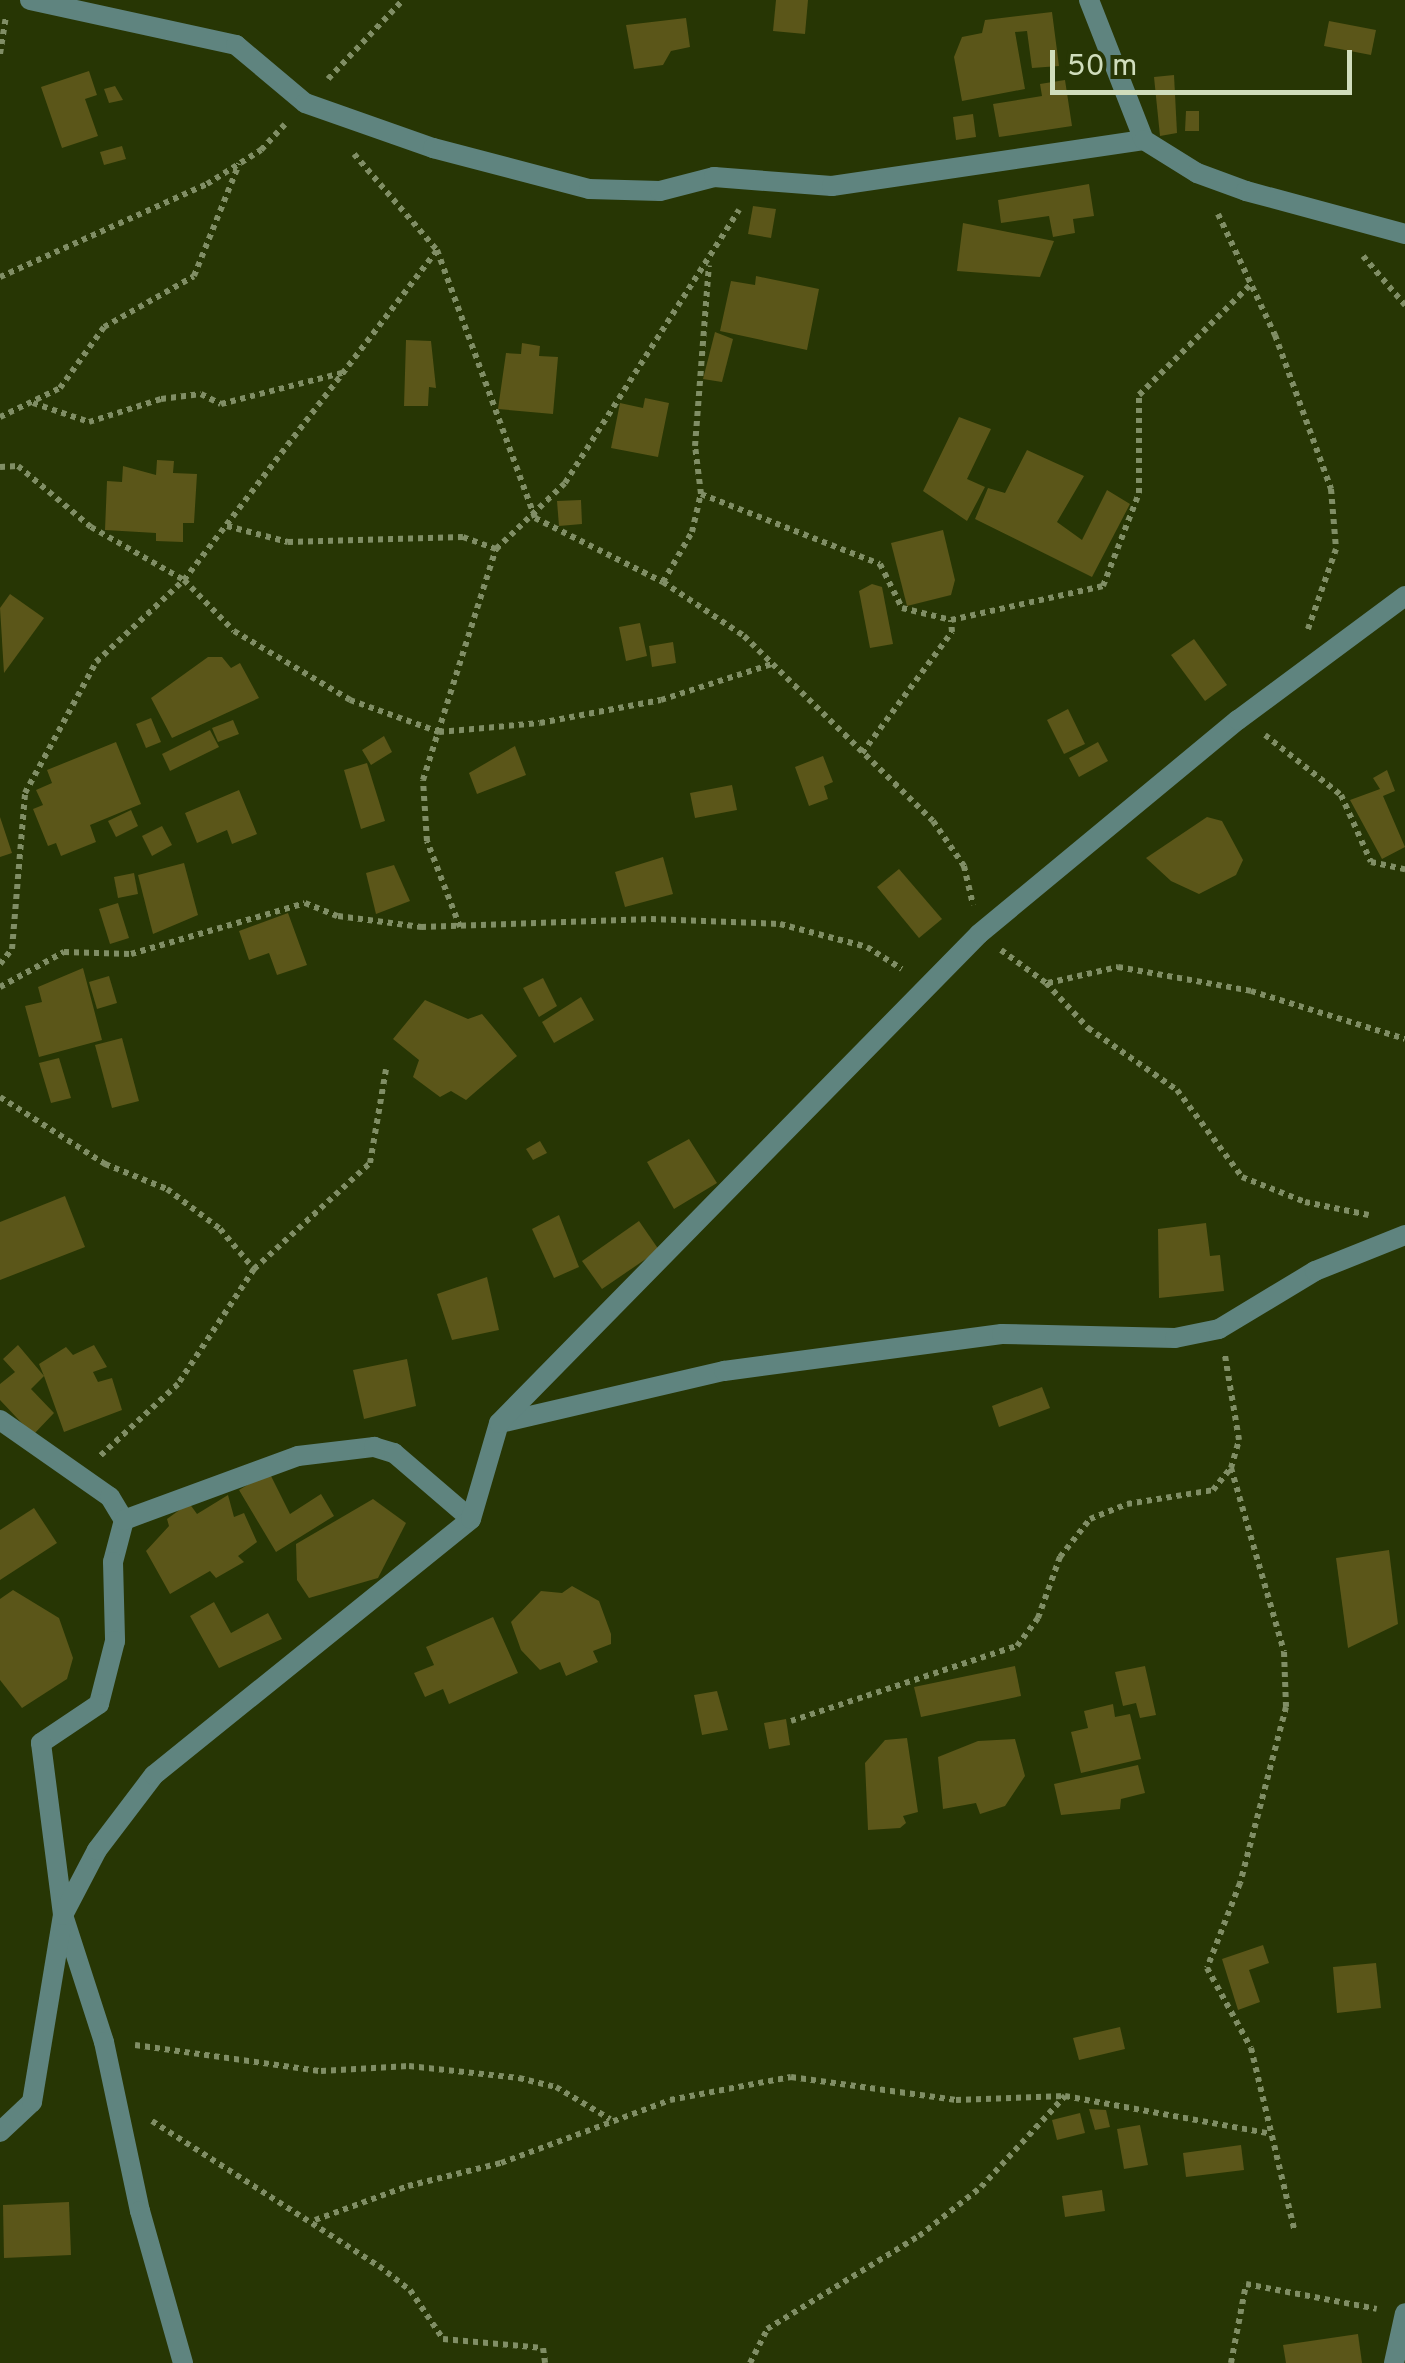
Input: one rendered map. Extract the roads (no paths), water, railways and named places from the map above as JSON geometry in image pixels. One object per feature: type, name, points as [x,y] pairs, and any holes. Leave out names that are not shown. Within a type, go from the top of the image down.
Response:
[{"type":"street","points":[[30,0],[236,45],[305,103],[432,148],[589,189],[660,192],[714,176],[832,186],[1144,140]]},
{"type":"street","points":[[1089,0],[1144,140],[1197,173],[1334,220],[1405,234]]},
{"type":"street","points":[[0,2132],[32,2102],[63,1915],[97,1850],[154,1775],[471,1519],[499,1424],[979,934],[1238,720],[1405,596]]},
{"type":"street","points":[[499,1424],[724,1372],[1002,1334],[1174,1338],[1219,1329],[1315,1270],[1405,1235]]},
{"type":"street","points":[[0,1420],[110,1496],[124,1520],[112,1562],[115,1641],[99,1704],[41,1743],[63,1915],[104,2042],[183,2363]]},
{"type":"street","points":[[124,1520],[298,1456],[374,1446],[394,1452],[471,1519]]},
{"type":"street","points":[[1394,2363],[1404,2314]]}]
